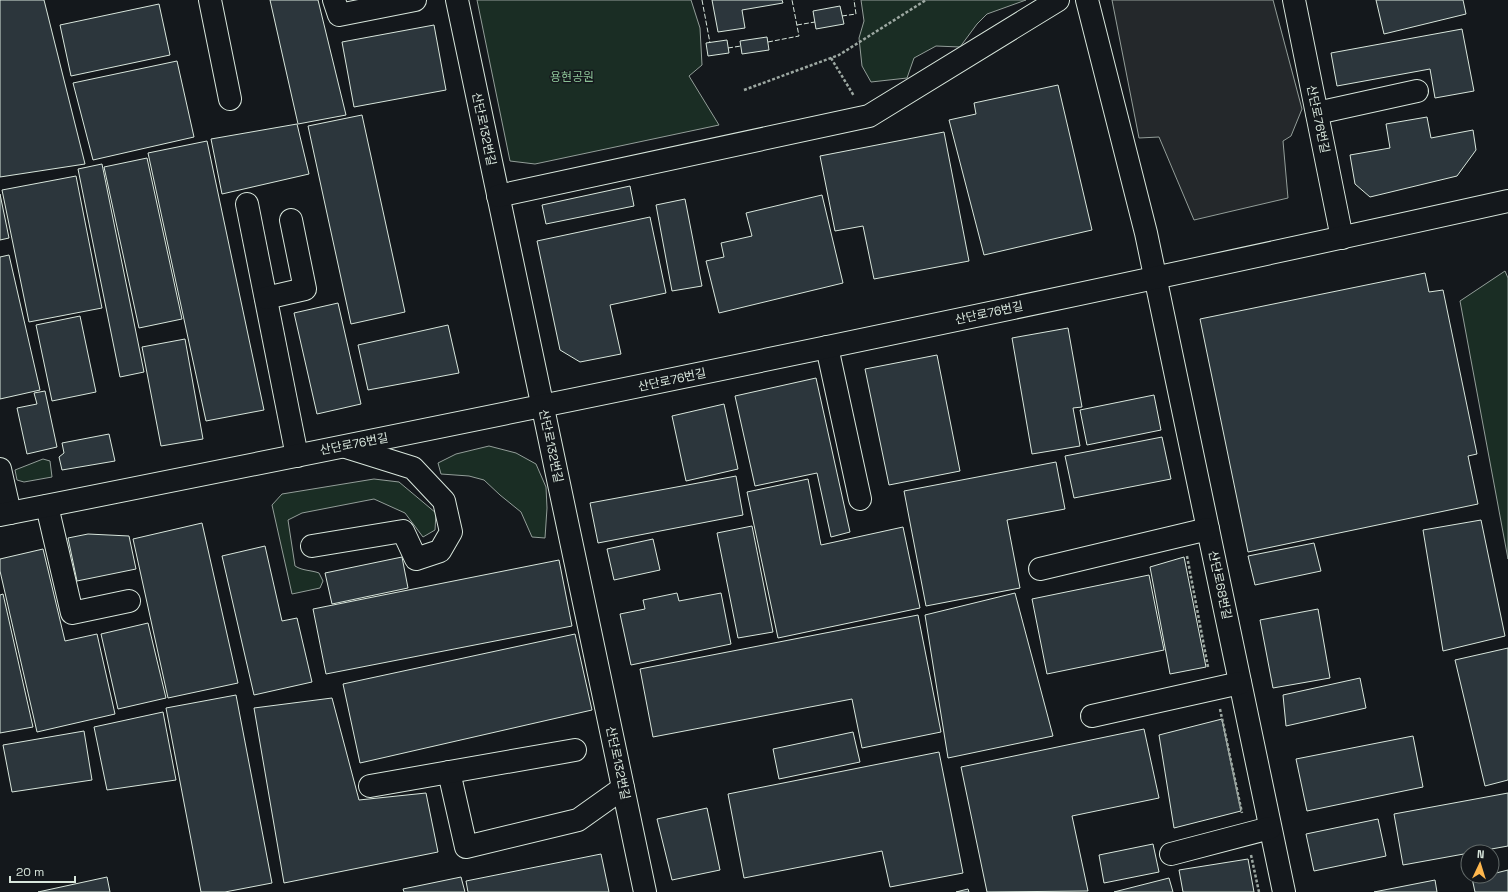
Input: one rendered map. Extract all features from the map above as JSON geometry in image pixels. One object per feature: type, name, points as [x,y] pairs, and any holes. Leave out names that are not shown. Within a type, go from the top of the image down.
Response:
[{"type":"lane","points":[[210,0],[230,100]]},
{"type":"lane","points":[[334,0],[339,15],[415,0]]},
{"type":"lane","name":"산단로132번길","points":[[457,0],[645,892]]},
{"type":"lane","points":[[498,196],[869,116],[1058,0]]},
{"type":"lane","name":"산단로68번길","points":[[1087,0],[1156,278],[1284,892]]},
{"type":"lane","name":"산단로76번길","points":[[1294,0],[1342,238]]},
{"type":"lane","points":[[1317,113],[1417,91]]},
{"type":"lane","name":"산단로76번길","points":[[5,514],[542,407],[1156,278],[1508,201]]},
{"type":"lane","points":[[247,204],[297,456]]},
{"type":"lane","points":[[266,298],[305,289],[291,220]]},
{"type":"lane","points":[[827,347],[860,499]]},
{"type":"lane","points":[[312,546],[403,531],[416,559],[440,551],[452,532],[444,501],[413,468],[343,446]]},
{"type":"lane","points":[[0,469],[5,514]]},
{"type":"lane","points":[[47,506],[72,613],[129,601]]},
{"type":"lane","points":[[1040,569],[1208,529]]},
{"type":"lane","points":[[1092,716],[1240,683]]},
{"type":"lane","points":[[370,786],[575,750]]},
{"type":"lane","points":[[449,772],[466,847],[578,820],[623,788]]},
{"type":"lane","points":[[1171,854],[1270,828]]},
{"type":"path","points":[[744,90],[840,55],[926,0]]},
{"type":"path","points":[[832,58],[855,97]]},
{"type":"path","points":[[1188,563],[1208,667]]},
{"type":"path","points":[[1222,717],[1243,815]]},
{"type":"path","points":[[1252,862],[1259,892]]},
{"type":"green space","name":"용현공원","points":[[477,0],[691,0],[700,28],[702,65],[689,76],[719,125],[535,164],[510,161]]},
{"type":"green space","points":[[861,0],[1026,0],[987,14],[977,24],[960,47],[936,46],[914,58],[907,78],[871,82],[862,66],[859,38],[864,21]]},
{"type":"green space","points":[[1505,271],[1508,278],[1508,559],[1460,301]]},
{"type":"green space","points":[[489,446],[516,453],[536,464],[546,487],[547,508],[545,538],[532,537],[521,512],[484,480],[469,476],[441,474],[438,463],[456,454]]},
{"type":"green space","points":[[43,459],[50,461],[52,477],[24,482],[17,480],[15,470]]},
{"type":"green space","points":[[374,479],[399,482],[436,513],[435,530],[423,537],[405,513],[374,499],[302,513],[288,520],[295,566],[319,573],[323,581],[320,588],[292,594],[272,505],[282,494]]},
{"type":"shaded area","points":[[1112,0],[1273,0],[1302,109],[1291,136],[1283,141],[1288,198],[1194,220],[1159,137],[1139,138]]},
{"type":"building","points":[[0,0],[44,0],[85,164],[0,177]]},
{"type":"building","points":[[270,0],[318,0],[346,115],[298,124]]},
{"type":"building","points":[[712,0],[782,0],[783,3],[742,10],[745,28],[718,32]]},
{"type":"building","points":[[1376,0],[1463,0],[1466,14],[1384,34]]},
{"type":"building","points":[[159,4],[170,55],[71,76],[60,25]]},
{"type":"building","points":[[840,6],[844,24],[816,29],[813,11]]},
{"type":"building","points":[[434,25],[446,90],[354,107],[342,42]]},
{"type":"building","points":[[1462,29],[1474,91],[1435,98],[1430,69],[1337,86],[1331,53]]},
{"type":"building","points":[[767,37],[769,50],[742,54],[740,41]]},
{"type":"building","points":[[727,40],[729,53],[708,56],[706,43]]},
{"type":"building","points":[[177,61],[194,137],[93,160],[73,83]]},
{"type":"building","points":[[1058,85],[1092,230],[984,255],[949,120],[976,114],[974,103]]},
{"type":"building","points":[[362,115],[405,312],[351,324],[308,126]]},
{"type":"building","points":[[1427,117],[1431,138],[1473,130],[1476,150],[1457,176],[1370,197],[1355,184],[1350,155],[1390,148],[1386,124]]},
{"type":"building","points":[[297,124],[309,174],[222,194],[211,139]]},
{"type":"building","points":[[944,132],[969,261],[874,279],[863,226],[835,231],[820,156]]},
{"type":"building","points":[[207,141],[264,410],[206,421],[148,153]]},
{"type":"building","points":[[147,158],[182,319],[139,328],[104,167]]},
{"type":"building","points":[[102,164],[144,372],[120,377],[78,169]]},
{"type":"building","points":[[76,176],[102,308],[29,322],[2,190]]},
{"type":"building","points":[[630,186],[634,206],[546,224],[542,205]]},
{"type":"building","points":[[0,194],[9,238],[0,240]]},
{"type":"building","points":[[822,195],[843,283],[719,313],[706,261],[724,257],[721,243],[752,236],[746,213]]},
{"type":"building","points":[[685,199],[702,286],[672,291],[656,205]]},
{"type":"building","points":[[650,217],[666,293],[610,305],[621,354],[580,362],[560,350],[537,241]]},
{"type":"building","points":[[9,255],[40,390],[0,399],[0,257]]},
{"type":"building","points":[[1425,273],[1429,292],[1443,290],[1477,454],[1468,456],[1478,504],[1248,552],[1200,319]]},
{"type":"building","points":[[338,303],[361,404],[317,414],[294,313]]},
{"type":"building","points":[[80,316],[96,392],[52,401],[36,325]]},
{"type":"building","points":[[448,325],[459,373],[368,390],[358,345]]},
{"type":"building","points":[[1068,328],[1082,407],[1073,408],[1080,446],[1032,454],[1012,338]]},
{"type":"building","points":[[185,339],[203,439],[161,446],[142,347]]},
{"type":"building","points":[[937,355],[960,471],[889,485],[865,369]]},
{"type":"building","points":[[816,378],[850,532],[831,537],[817,473],[755,486],[735,396]]},
{"type":"building","points":[[45,391],[57,447],[27,454],[17,408],[37,404],[34,393]]},
{"type":"building","points":[[1154,395],[1161,430],[1087,445],[1080,410]]},
{"type":"building","points":[[724,404],[738,469],[686,481],[672,416]]},
{"type":"building","points":[[109,434],[115,461],[62,470],[59,457],[64,453],[62,443]]},
{"type":"building","points":[[1162,437],[1171,479],[1074,498],[1065,456]]},
{"type":"building","points":[[1056,462],[1065,509],[1007,520],[1020,588],[926,606],[904,491]]},
{"type":"building","points":[[736,476],[743,515],[598,543],[590,503]]},
{"type":"building","points":[[808,479],[821,545],[903,527],[920,608],[778,638],[747,492]]},
{"type":"building","points":[[1481,520],[1505,636],[1443,651],[1423,530]]},
{"type":"building","points":[[202,523],[238,683],[168,698],[133,539]]},
{"type":"building","points":[[752,526],[773,632],[738,638],[717,533]]},
{"type":"building","points":[[88,534],[129,536],[136,569],[77,581],[68,538]]},
{"type":"building","points":[[653,539],[660,570],[614,580],[607,549]]},
{"type":"building","points":[[1314,543],[1321,571],[1255,585],[1248,556]]},
{"type":"building","points":[[265,546],[282,621],[297,618],[312,682],[254,695],[222,556]]},
{"type":"building","points":[[43,549],[65,641],[97,634],[115,714],[37,732],[0,571],[0,559]]},
{"type":"building","points":[[402,557],[408,588],[332,604],[325,573]]},
{"type":"building","points":[[1184,557],[1206,667],[1170,674],[1150,567]]},
{"type":"building","points":[[559,560],[572,626],[326,674],[313,609]]},
{"type":"building","points":[[1149,575],[1164,650],[1047,674],[1032,599]]},
{"type":"building","points":[[677,593],[679,601],[721,593],[731,644],[631,665],[620,614],[645,609],[643,600]]},
{"type":"building","points":[[1015,593],[1053,736],[948,758],[925,615]]},
{"type":"building","points":[[3,594],[33,727],[0,733],[0,595]]},
{"type":"building","points":[[1318,609],[1330,678],[1273,688],[1260,620]]},
{"type":"building","points":[[918,615],[941,732],[862,748],[852,699],[653,737],[640,669]]},
{"type":"building","points":[[148,623],[166,698],[118,709],[101,634]]},
{"type":"building","points":[[575,634],[592,710],[360,763],[343,684]]},
{"type":"building","points":[[1508,648],[1508,780],[1485,786],[1455,660]]},
{"type":"building","points":[[1360,678],[1366,708],[1286,726],[1283,695]]},
{"type":"building","points":[[236,695],[272,883],[225,892],[201,892],[166,708]]},
{"type":"building","points":[[332,698],[359,800],[426,793],[438,852],[284,883],[254,708]]},
{"type":"building","points":[[163,712],[176,780],[107,790],[94,727]]},
{"type":"building","points":[[1222,719],[1241,811],[1174,828],[1159,735]]},
{"type":"building","points":[[1144,729],[1159,798],[1072,816],[1088,891],[987,892],[961,767]]},
{"type":"building","points":[[84,731],[92,780],[12,792],[3,745]]},
{"type":"building","points":[[853,732],[860,762],[779,779],[773,749]]},
{"type":"building","points":[[1413,736],[1423,787],[1307,811],[1296,759]]},
{"type":"building","points":[[939,752],[963,873],[890,887],[882,851],[744,878],[728,794]]},
{"type":"building","points":[[1508,793],[1508,846],[1500,847],[1500,844],[1460,844],[1460,855],[1403,865],[1394,814]]},
{"type":"building","points":[[707,808],[720,870],[672,880],[657,819]]},
{"type":"building","points":[[1378,819],[1386,856],[1314,871],[1306,834]]},
{"type":"building","points":[[1153,844],[1159,872],[1104,883],[1099,855]]},
{"type":"building","points":[[601,854],[609,892],[468,892],[466,881]]},
{"type":"building","points":[[1248,859],[1254,892],[1183,892],[1179,870]]},
{"type":"building","points":[[1508,870],[1508,892],[1475,892],[1473,884],[1500,884],[1500,872]]},
{"type":"building","points":[[107,877],[110,892],[38,892]]},
{"type":"building","points":[[461,877],[465,892],[404,892],[403,889]]},
{"type":"building","points":[[1169,878],[1173,892],[1114,892]]},
{"type":"building","points":[[1435,880],[1437,892],[1374,892]]},
{"type":"building","points":[[968,889],[969,892],[956,892]]},
{"type":"fence","points":[[702,0],[710,43]]},
{"type":"fence","points":[[768,42],[799,36],[792,0]]},
{"type":"fence","points":[[842,16],[856,14],[854,0]]},
{"type":"fence","points":[[797,25],[815,22]]},
{"type":"fence","points":[[728,48],[741,46]]}]
